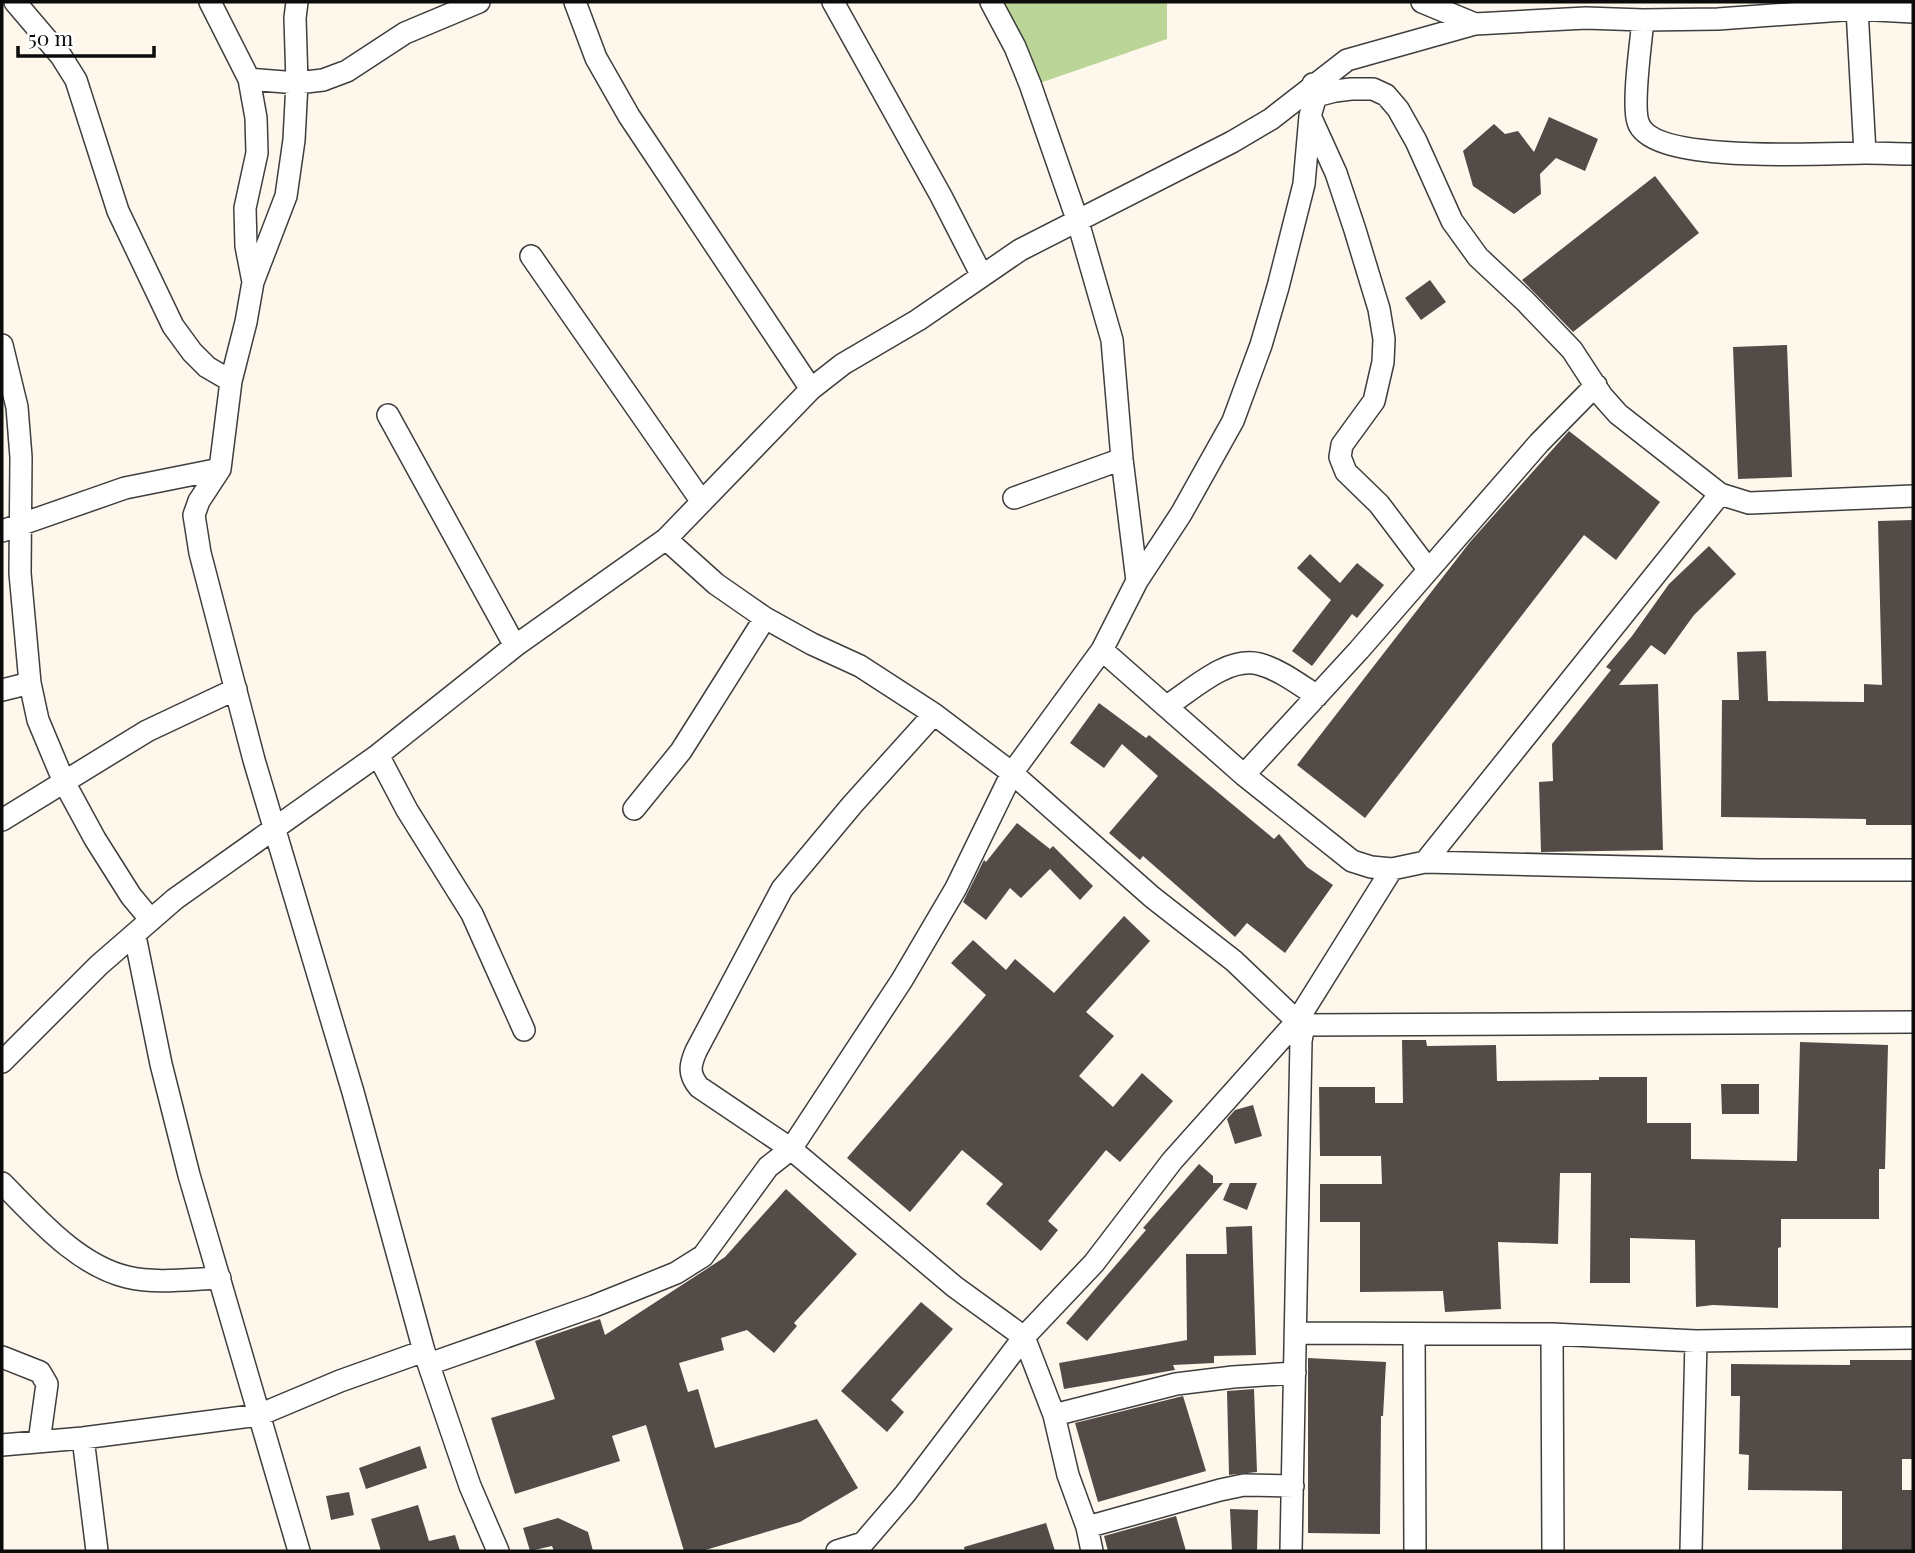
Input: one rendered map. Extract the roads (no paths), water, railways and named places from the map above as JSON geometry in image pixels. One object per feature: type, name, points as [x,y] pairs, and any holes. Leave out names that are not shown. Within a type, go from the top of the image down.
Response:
[{"type":"street","points":[[15,2],[61,56],[76,80],[118,211],[173,326],[207,367],[230,382]]},
{"type":"street","points":[[210,2],[249,79],[256,118],[257,153],[245,208],[246,246],[253,282]]},
{"type":"street","points":[[297,2],[294,140],[286,196],[253,282],[246,322],[230,382],[220,469],[199,500],[194,515],[200,553],[274,830],[353,1092],[426,1357],[470,1486],[498,1551]]},
{"type":"street","points":[[249,79],[297,83],[323,80],[347,71],[405,33],[479,2]]},
{"type":"street","points":[[575,2],[596,58],[629,116],[811,389]]},
{"type":"street","points":[[833,2],[941,196],[982,276]]},
{"type":"street","points":[[991,2],[1015,47],[1030,84],[1078,222],[1112,340],[1122,459],[1137,581]]},
{"type":"street","points":[[1422,2],[1475,24]]},
{"type":"street","points":[[1857,9],[1865,153]]},
{"type":"street","points":[[2,1445],[83,1438],[259,1415],[340,1381],[594,1306],[676,1273],[703,1256],[768,1167],[791,1149],[909,969],[956,888],[1013,773],[1102,650],[1137,581],[1181,514],[1233,421],[1261,345],[1304,184],[1313,99],[1347,60],[1475,24],[1586,10],[1643,20],[1718,10],[1857,9],[1913,12]]},
{"type":"street","points":[[1643,20],[1636,108],[1638,124],[1647,135],[1666,143],[1699,150],[1778,155],[1913,155]]},
{"type":"street","points":[[2,1062],[99,965],[209,873],[378,755],[514,646],[666,539],[811,389],[843,364],[918,320],[1020,250],[1232,142],[1271,119],[1335,91],[1373,89],[1386,95],[1398,109],[1416,141],[1452,221],[1478,257],[1572,350],[1618,414],[1720,494],[1749,503],[1913,496]]},
{"type":"street","points":[[1313,99],[1379,309],[1384,339],[1383,362],[1374,401],[1342,445],[1340,457],[1346,472],[1379,504],[1428,569]]},
{"type":"street","points":[[531,256],[702,502]]},
{"type":"street","points":[[2,345],[17,407],[21,457],[10,528],[20,573],[30,683],[38,720],[64,782],[109,862],[131,896],[151,920]]},
{"type":"street","points":[[1244,775],[1539,443],[1595,384]]},
{"type":"street","points":[[388,415],[514,646]]},
{"type":"street","points":[[1014,498],[1122,459]]},
{"type":"street","points":[[10,528],[125,488],[220,469]]},
{"type":"street","points":[[1425,862],[1720,494]]},
{"type":"street","points":[[666,539],[716,583],[765,618],[860,666],[934,714],[1013,773],[1152,897],[1234,961],[1301,1023],[1913,1022]]},
{"type":"street","points":[[634,809],[681,751],[765,618]]},
{"type":"street","points":[[1102,650],[1244,775],[1353,861],[1371,867],[1392,869],[1425,862],[1758,870],[1913,870]]},
{"type":"street","points":[[1167,706],[1225,668],[1246,663],[1260,664],[1317,696]]},
{"type":"street","points":[[2,690],[30,683]]},
{"type":"street","points":[[2,820],[147,731],[236,689]]},
{"type":"street","points":[[934,714],[852,805],[782,889],[690,1065],[692,1078],[699,1087],[791,1149],[956,1287],[1024,1338],[1054,1415],[1068,1475],[1087,1527],[1092,1551]]},
{"type":"street","points":[[378,755],[407,810],[472,914],[524,1030]]},
{"type":"street","points":[[837,1551],[863,1543],[905,1494],[1024,1338],[1094,1263],[1172,1161],[1301,1023],[1392,869]]},
{"type":"street","points":[[135,936],[161,1064],[188,1175],[299,1551]]},
{"type":"street","points":[[1291,1551],[1301,1023]]},
{"type":"street","points":[[2,1183],[72,1248],[103,1268],[127,1277],[151,1280],[220,1278]]},
{"type":"street","points":[[1296,1333],[1552,1334],[1696,1341],[1913,1338]]},
{"type":"street","points":[[1414,1334],[1415,1551]]},
{"type":"street","points":[[1552,1334],[1553,1551]]},
{"type":"street","points":[[1691,1551],[1696,1341]]},
{"type":"street","points":[[2,1357],[44,1376],[47,1384],[39,1442]]},
{"type":"street","points":[[1054,1415],[1175,1384],[1295,1373]]},
{"type":"street","points":[[83,1438],[97,1551]]},
{"type":"street","points":[[1087,1527],[1232,1487],[1293,1486]]}]
